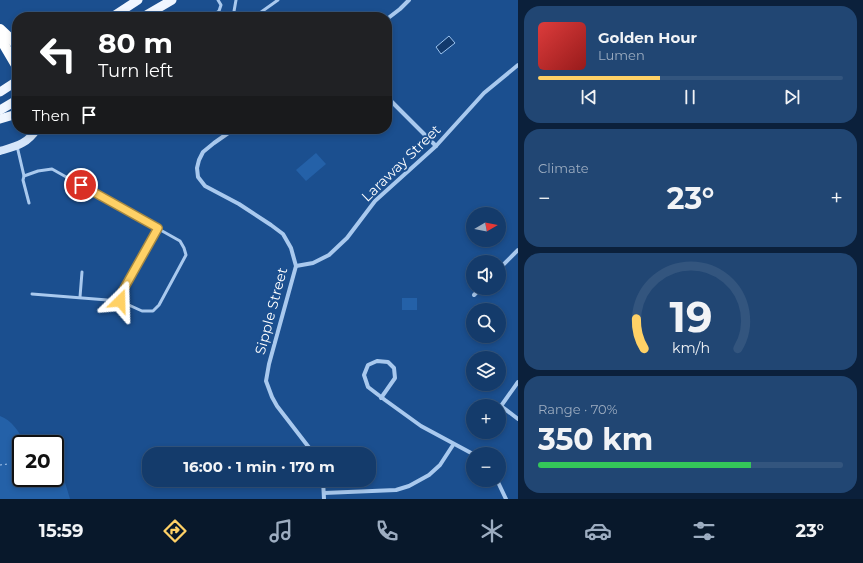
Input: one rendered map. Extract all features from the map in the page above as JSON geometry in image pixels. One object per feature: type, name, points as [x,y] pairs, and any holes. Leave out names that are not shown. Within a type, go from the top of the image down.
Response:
[{"type":"highway","points":[[0,29],[12,40]]},
{"type":"highway","points":[[0,38],[12,58]]},
{"type":"main road","points":[[120,12],[138,0]]},
{"type":"main road","points":[[152,12],[172,0]]},
{"type":"main road","points":[[0,92],[12,84]]},
{"type":"main road","points":[[0,110],[12,103]]},
{"type":"main road","points":[[0,119],[12,115]]},
{"type":"street","points":[[392,16],[400,10],[409,0]]},
{"type":"street","name":"Laraway Street","points":[[296,266],[312,263],[330,255],[347,238],[375,201],[436,146],[484,93],[518,65]]},
{"type":"street","points":[[392,102],[436,146]]},
{"type":"street","points":[[0,151],[17,146],[32,137],[34,134]]},
{"type":"street","name":"Sipple Street","points":[[227,134],[203,152],[197,168],[198,177],[205,186],[239,204],[283,234],[292,248],[296,266],[268,364],[266,381],[277,406],[309,447]]},
{"type":"street","points":[[506,262],[518,250]]},
{"type":"street","points":[[381,398],[395,378],[394,368],[388,362],[377,361],[368,366],[364,375],[368,387],[381,398],[421,426],[466,451]]},
{"type":"street","points":[[518,382],[501,406],[518,419]]},
{"type":"street","points":[[324,493],[396,490],[409,486],[429,475],[440,464],[453,445]]},
{"type":"street","points":[[324,487],[324,499]]},
{"type":"street","points":[[500,487],[506,499]]},
{"type":"lane","points":[[218,0],[221,5],[218,12]]},
{"type":"lane","points":[[234,12],[236,0]]},
{"type":"lane","points":[[261,12],[278,0]]},
{"type":"lane","points":[[17,146],[29,203]]},
{"type":"lane","points":[[24,176],[38,171],[52,169],[180,241],[186,255],[160,305],[153,311],[146,312],[117,301],[32,294]]},
{"type":"lane","points":[[117,301],[158,228]]},
{"type":"lane","points":[[80,298],[82,272]]},
{"type":"path","points":[[0,465],[8,464]]},
{"type":"shaded area","points":[[449,36],[455,43],[441,54],[436,47]]},
{"type":"shaded area","points":[[316,153],[326,164],[306,181],[296,170]]},
{"type":"shaded area","points":[[402,298],[417,298],[417,310],[402,310]]},
{"type":"shaded area","points":[[0,416],[12,424],[20,435],[12,435],[12,487],[64,487],[64,479],[70,499],[0,499]]},
{"type":"route","points":[[81,185],[158,228],[117,301],[120,301]]}]
